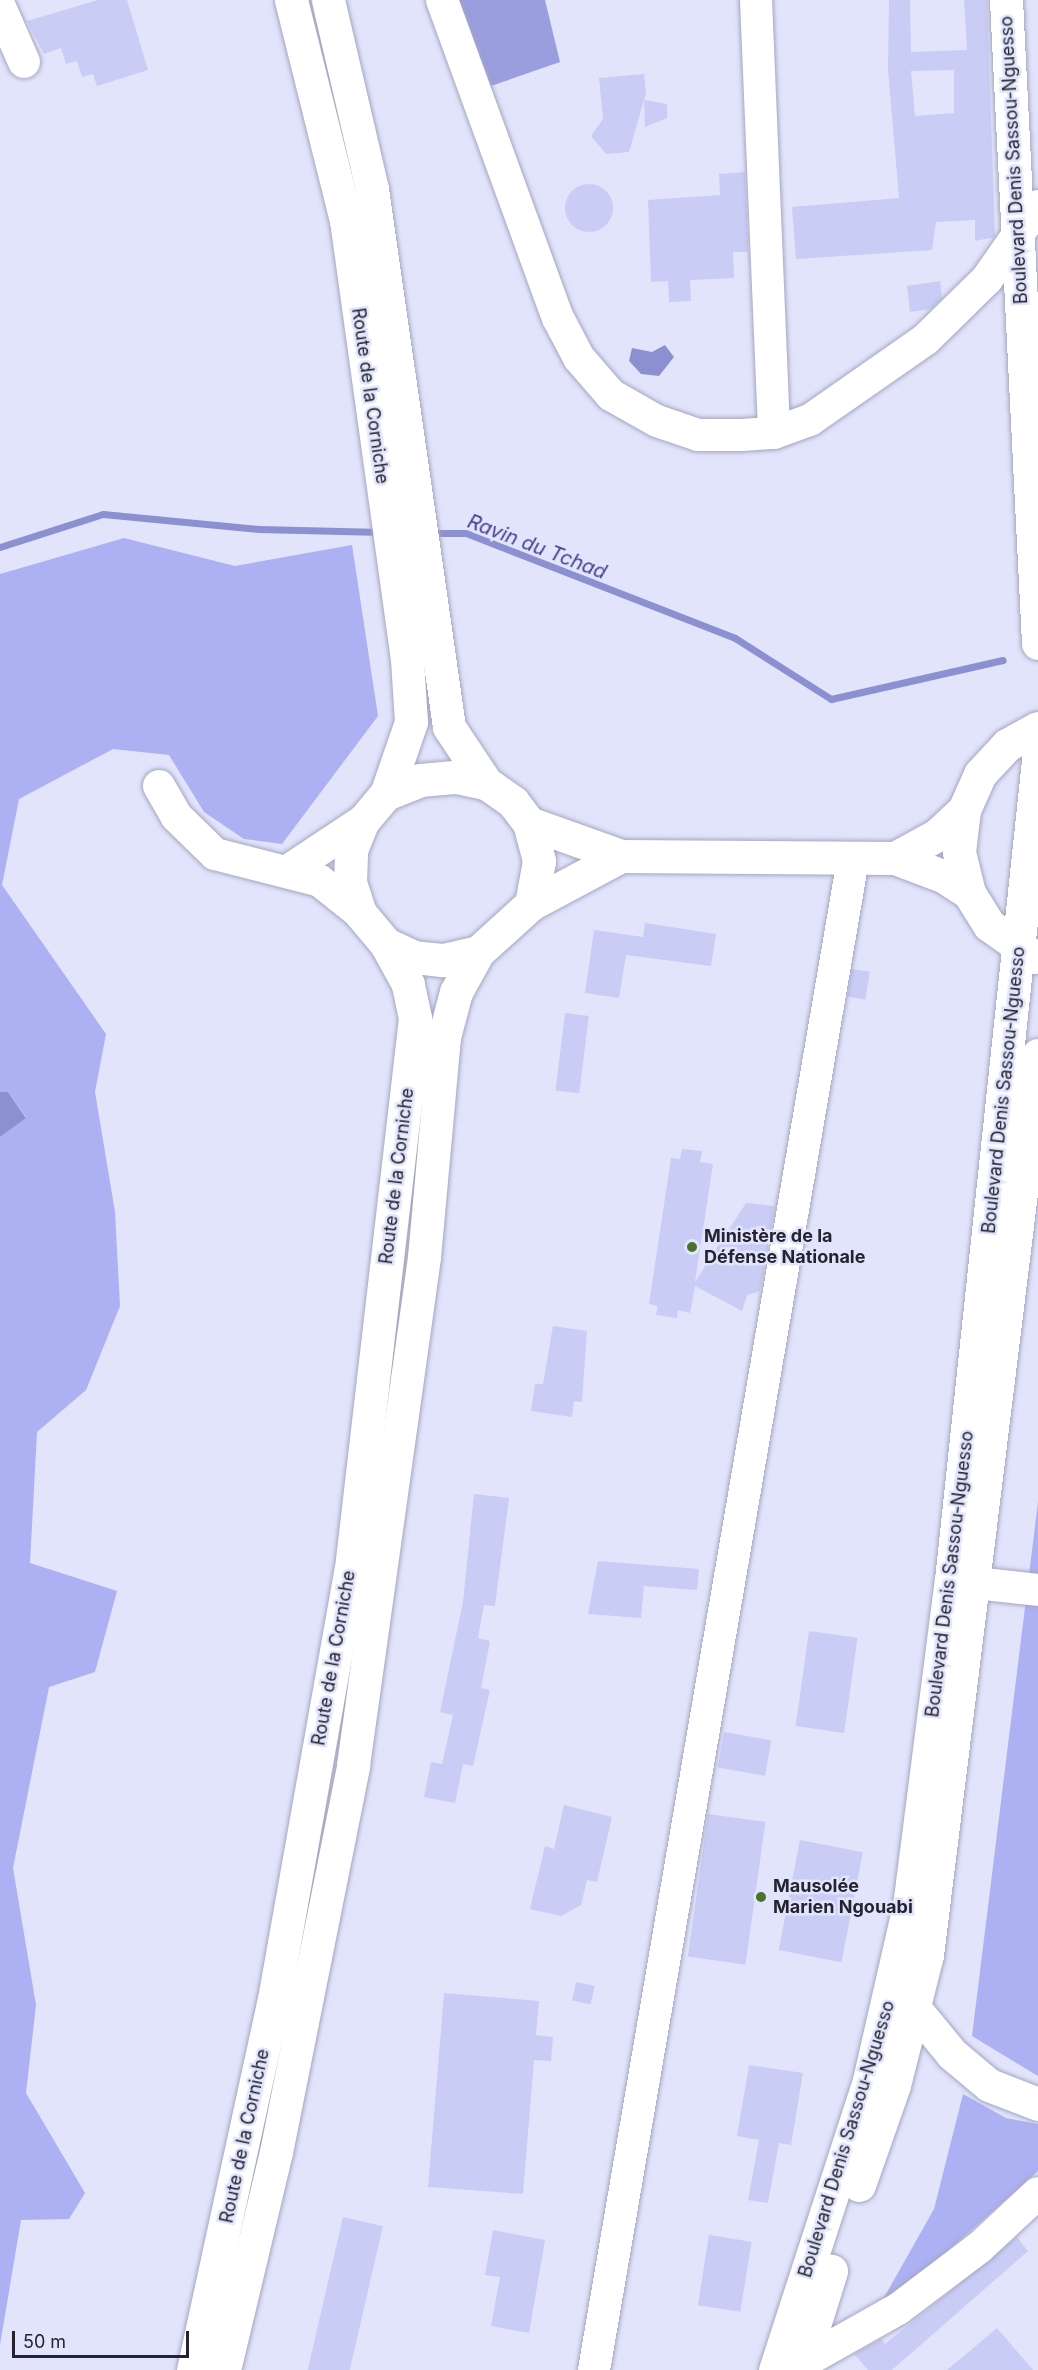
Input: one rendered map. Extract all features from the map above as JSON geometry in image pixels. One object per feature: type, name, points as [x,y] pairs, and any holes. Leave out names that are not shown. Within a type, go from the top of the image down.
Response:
[{"type":"main road","name":"Route de la Corniche","points":[[291,0],[346,220],[422,653],[449,727],[486,783]]},
{"type":"main road","name":"Route de la Corniche","points":[[328,0],[372,189],[422,653],[411,722],[386,794]]},
{"type":"main road","name":"Boulevard Denis Sassou-Nguesso","points":[[1006,0],[1038,643]]},
{"type":"main road","points":[[1028,954],[990,925],[969,893],[959,852],[964,810],[980,774],[1007,745],[1038,728]]},
{"type":"main road","name":"Boulevard Denis Sassou-Nguesso","points":[[792,2368],[869,2080],[909,1906],[1028,954],[1038,760]]},
{"type":"main road","points":[[531,904],[539,861],[530,823],[513,802],[486,783],[457,777],[420,780],[386,794],[363,821],[351,850],[350,883],[360,913],[386,944],[414,957],[442,960],[478,952],[531,904],[621,856]]},
{"type":"main road","points":[[896,858],[938,835],[964,810]]},
{"type":"main road","points":[[530,823],[621,856],[896,858],[943,876],[969,893]]},
{"type":"main road","name":"Route de la Corniche","points":[[193,2370],[274,1999],[351,1568],[415,1018],[408,984],[386,944]]},
{"type":"main road","name":"Route de la Corniche","points":[[224,2370],[276,2152],[353,1765],[424,1257],[444,1037],[456,992],[478,952]]},
{"type":"main road","name":"Boulevard Denis Sassou-Nguesso","points":[[792,2368],[915,2009],[975,1582],[1038,1054]]},
{"type":"main road","points":[[915,2009],[952,2054],[989,2085],[1038,2104]]},
{"type":"street","points":[[442,0],[500,169],[579,358],[611,395],[657,421],[698,435],[774,433],[843,401],[926,339],[987,279],[1017,231],[1038,206]]},
{"type":"street","points":[[756,0],[774,433]]},
{"type":"street","points":[[0,7],[24,62]]},
{"type":"street","points":[[159,786],[176,816],[215,854],[289,870],[321,881],[360,913]]},
{"type":"street","points":[[289,870],[363,821]]},
{"type":"street","points":[[594,2370],[852,859]]},
{"type":"street","points":[[975,1582],[1038,1590]]},
{"type":"street","points":[[792,2368],[898,2309],[980,2247],[1038,2193]]},
{"type":"shaded area","points":[[459,0],[545,0],[560,62],[491,86]]},
{"type":"shaded area","points":[[665,345],[674,357],[659,376],[641,374],[629,361],[632,348],[652,352]]},
{"type":"shaded area","points":[[124,538],[235,566],[352,545],[378,716],[282,844],[244,839],[204,812],[169,755],[113,749],[19,799],[2,885],[106,1034],[95,1092],[115,1212],[120,1306],[86,1390],[37,1432],[30,1563],[117,1591],[95,1672],[49,1687],[13,1868],[36,2005],[26,2093],[85,2193],[69,2219],[21,2220],[0,2345],[0,1137],[26,1117],[8,1092],[0,1092],[0,574]]},
{"type":"shaded area","points":[[0,1092],[8,1092],[26,1118],[0,1137]]},
{"type":"shaded area","points":[[1038,1502],[1038,2076],[972,2036]]},
{"type":"shaded area","points":[[963,2094],[1006,2118],[1038,2124],[1038,2171],[873,2317],[934,2209]]},
{"type":"building","points":[[98,0],[127,0],[148,70],[97,86],[93,74],[82,77],[77,61],[66,64],[61,48],[44,54],[27,21]]},
{"type":"building","points":[[889,0],[910,0],[911,52],[967,50],[964,0],[987,0],[995,237],[975,241],[975,220],[936,222],[932,250],[796,259],[792,207],[899,198],[888,70]],"holes":[[[954,70],[954,113],[915,116],[911,71]]]},
{"type":"building","points":[[644,74],[646,93],[629,152],[606,154],[591,136],[603,119],[599,78]]},
{"type":"building","points":[[644,100],[667,104],[667,118],[645,127]]},
{"type":"building","points":[[745,172],[748,252],[733,252],[734,278],[690,280],[691,301],[669,302],[668,281],[651,282],[648,200],[720,195],[719,174]]},
{"type":"building","points":[[589,184],[606,191],[613,208],[606,225],[589,232],[572,225],[565,208],[572,191]]},
{"type":"building","points":[[940,281],[942,298],[931,309],[910,312],[907,286]]},
{"type":"building","points":[[645,923],[716,934],[711,966],[626,955],[619,998],[585,993],[594,930],[643,937]]},
{"type":"building","points":[[852,969],[870,972],[865,999],[848,997]]},
{"type":"building","points":[[565,1013],[589,1016],[579,1093],[555,1090]]},
{"type":"building","points":[[682,1149],[702,1151],[700,1162],[713,1164],[695,1282],[746,1203],[775,1206],[760,1291],[747,1295],[742,1311],[695,1286],[690,1313],[678,1310],[677,1318],[656,1315],[658,1306],[649,1304],[671,1158],[680,1159]]},
{"type":"building","points":[[553,1326],[587,1331],[582,1402],[574,1401],[572,1417],[531,1411],[535,1384],[543,1384]]},
{"type":"building","points":[[474,1494],[509,1498],[495,1606],[484,1605],[478,1638],[490,1641],[481,1688],[490,1690],[473,1766],[463,1764],[455,1803],[424,1797],[431,1762],[442,1764],[453,1715],[440,1712],[463,1602]]},
{"type":"building","points":[[598,1561],[699,1569],[697,1590],[644,1586],[641,1618],[588,1614]]},
{"type":"building","points":[[809,1631],[858,1638],[844,1733],[796,1726]]},
{"type":"building","points":[[724,1732],[771,1740],[765,1776],[718,1767]]},
{"type":"building","points":[[564,1805],[612,1817],[597,1882],[587,1880],[581,1905],[561,1916],[530,1909],[545,1846],[554,1849]]},
{"type":"building","points":[[708,1814],[765,1822],[745,1965],[688,1957]]},
{"type":"building","points":[[800,1840],[863,1852],[841,1962],[779,1950]]},
{"type":"building","points":[[576,1982],[595,1986],[591,2005],[572,2001]]},
{"type":"building","points":[[444,1993],[539,2001],[536,2035],[553,2037],[551,2061],[534,2060],[523,2194],[428,2187]]},
{"type":"building","points":[[749,2065],[803,2073],[791,2145],[779,2143],[768,2203],[748,2200],[759,2140],[737,2136]]},
{"type":"building","points":[[343,2217],[383,2226],[350,2370],[308,2370]]},
{"type":"building","points":[[493,2230],[545,2240],[529,2333],[491,2326],[500,2277],[485,2275]]},
{"type":"building","points":[[709,2235],[751,2242],[740,2312],[698,2305]]},
{"type":"building","points":[[1017,2237],[1028,2251],[892,2370],[868,2370],[854,2354],[881,2339],[885,2344]]},
{"type":"building","points":[[997,2328],[1033,2370],[947,2370]]},
{"type":"waterway","name":"Ravin du Tchad","points":[[0,547],[103,514],[259,529],[382,532]]},
{"type":"waterway","name":"Ravin du Tchad","points":[[429,533],[466,533],[735,638],[831,699],[1003,660]]},
{"type":"place","name":"Ministère de la Défense Nationale","points":[[692,1247]]},
{"type":"place","name":"Mausolée Marien Ngouabi","points":[[761,1897]]}]
